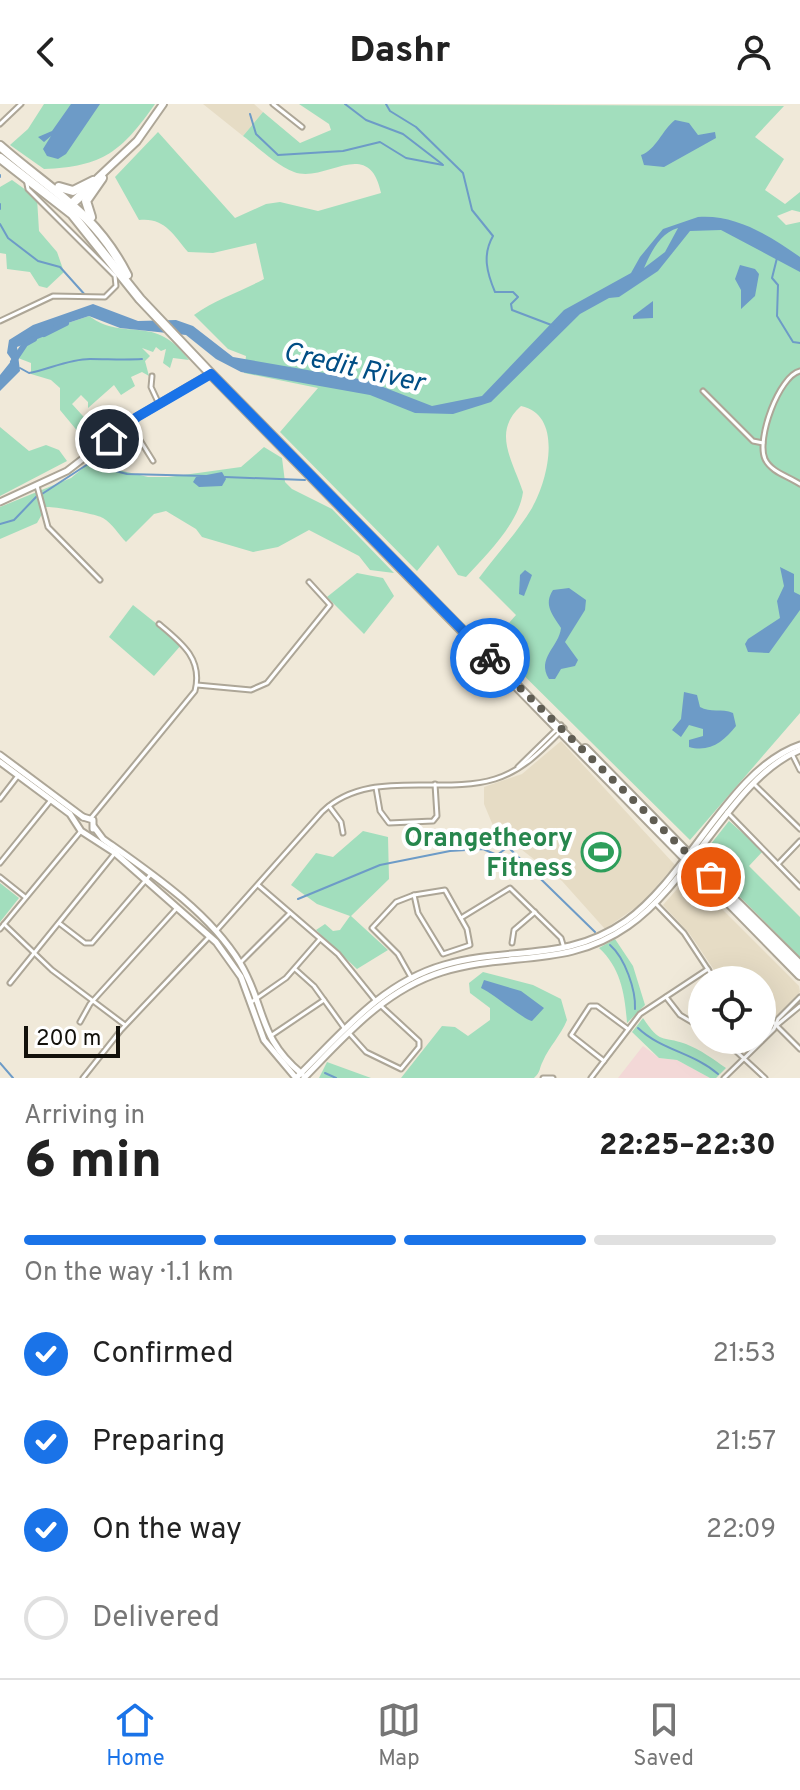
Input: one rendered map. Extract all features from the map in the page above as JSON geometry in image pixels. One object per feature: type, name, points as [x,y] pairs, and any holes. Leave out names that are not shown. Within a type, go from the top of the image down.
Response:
[{"type":"main road","points":[[71,204],[114,164],[164,105]]},
{"type":"main road","points":[[0,146],[45,180],[107,240]]},
{"type":"main road","points":[[0,158],[26,181],[71,204],[151,311],[800,975]]},
{"type":"main road","points":[[45,180],[69,191],[98,180]]},
{"type":"main road","points":[[98,180],[87,196],[86,204],[132,287]]},
{"type":"main road","points":[[690,860],[800,965]]},
{"type":"street","points":[[0,124],[21,104]]},
{"type":"street","points":[[273,104],[302,127]]},
{"type":"street","points":[[0,321],[53,296],[105,297],[115,288],[115,276],[26,181]]},
{"type":"street","points":[[59,217],[71,204]]},
{"type":"street","points":[[800,371],[789,376],[781,388],[763,443],[763,454],[770,467],[800,484]]},
{"type":"street","points":[[0,502],[83,461],[129,423],[211,374]]},
{"type":"street","points":[[152,376],[151,387],[159,404]]},
{"type":"street","points":[[703,391],[753,441],[763,443]]},
{"type":"street","points":[[129,423],[153,461]]},
{"type":"street","points":[[37,486],[48,527],[100,580]]},
{"type":"street","points":[[197,685],[251,690],[273,678],[330,605],[309,582]]},
{"type":"street","points":[[91,818],[187,703],[197,685],[192,655],[159,624]]},
{"type":"street","points":[[83,1078],[125,1025],[329,806],[351,793],[376,788],[483,782],[528,763],[561,728]]},
{"type":"street","points":[[412,980],[460,967],[575,952],[619,932],[654,902],[763,766],[800,747]]},
{"type":"street","points":[[727,812],[769,767],[790,751]]},
{"type":"street","points":[[790,751],[800,770]]},
{"type":"street","points":[[0,755],[83,817],[91,818]]},
{"type":"street","points":[[0,762],[22,773],[70,814],[79,828],[148,876],[212,934],[236,968],[269,1037],[300,1077]]},
{"type":"street","points":[[0,799],[22,773]]},
{"type":"street","points":[[376,788],[378,805],[385,820],[392,823],[419,822],[437,818],[435,784]]},
{"type":"street","points":[[754,784],[800,829]]},
{"type":"street","points":[[0,863],[51,800]]},
{"type":"street","points":[[329,806],[341,822],[343,833]]},
{"type":"street","points":[[727,812],[800,887]]},
{"type":"street","points":[[0,929],[79,828],[83,817]]},
{"type":"street","points":[[91,818],[103,839],[148,876],[240,963],[264,1040],[300,1077]]},
{"type":"street","points":[[88,832],[94,827]]},
{"type":"street","points":[[778,864],[800,841]]},
{"type":"street","points":[[10,983],[115,853]]},
{"type":"street","points":[[59,923],[85,943],[92,943],[148,876]]},
{"type":"street","points":[[0,877],[26,898]]},
{"type":"street","points":[[258,885],[347,963],[377,1002],[419,1041],[419,1047],[401,1069],[366,1052],[295,969]]},
{"type":"street","points":[[461,918],[507,888],[561,938],[565,949]]},
{"type":"street","points":[[412,980],[398,954],[372,928],[396,902],[414,895],[445,890],[461,918],[470,947],[441,953],[418,913],[414,895]]},
{"type":"street","points":[[300,1077],[377,1002],[412,980],[459,961],[565,949],[612,930],[654,902]]},
{"type":"street","points":[[654,902],[684,933],[706,966]]},
{"type":"street","points":[[80,1022],[94,1000],[179,906]]},
{"type":"street","points":[[512,943],[514,930],[535,912]]},
{"type":"street","points":[[240,963],[255,953],[290,913]]},
{"type":"street","points":[[4,924],[125,1025]]},
{"type":"street","points":[[253,1001],[295,969],[320,939]]},
{"type":"street","points":[[591,1078],[640,1014],[688,982]]},
{"type":"street","points":[[666,997],[680,1015],[688,1020]]},
{"type":"street","points":[[777,1025],[778,1019],[800,997]]},
{"type":"street","points":[[269,1037],[324,1000]]},
{"type":"street","points":[[604,1061],[571,1035],[581,1018],[595,1005],[628,1029]]},
{"type":"street","points":[[724,1078],[800,1006]]},
{"type":"street","points":[[777,1025],[800,1049]]},
{"type":"street","points":[[740,1054],[765,1078]]},
{"type":"street","points":[[543,1078],[553,1078]]},
{"type":"shaded area","points":[[203,104],[254,104],[263,112],[243,136]]},
{"type":"shaded area","points":[[561,741],[675,865],[642,903],[605,929],[562,881],[494,828],[484,804],[484,787],[522,774]]},
{"type":"shaded area","points":[[686,879],[692,879],[799,986],[800,992],[776,1017],[776,966],[711,966],[689,933],[663,905]]},
{"type":"shaded area","points":[[643,1046],[659,1058],[677,1060],[710,1078],[618,1078]]},
{"type":"green space","points":[[44,104],[155,104],[132,134],[109,153],[82,165],[44,169],[10,145],[28,129]]},
{"type":"green space","points":[[299,104],[784,106],[755,137],[784,159],[765,190],[785,204],[800,192],[800,212],[792,210],[777,216],[786,225],[800,222],[800,713],[690,840],[491,643],[516,615],[479,578],[526,517],[538,496],[549,450],[543,422],[534,412],[521,406],[508,426],[507,446],[523,492],[515,515],[501,538],[466,577],[458,575],[438,545],[417,571],[280,432],[318,388],[244,373],[246,356],[228,349],[194,315],[264,279],[256,243],[213,253],[188,252],[162,224],[139,220],[115,177],[158,132],[235,218],[266,204],[280,202],[318,211],[381,193],[375,176],[367,167],[356,164],[306,174],[294,172],[243,136],[263,112],[300,143],[331,130],[329,124]]},
{"type":"green space","points":[[12,180],[37,198],[39,231],[57,252],[64,272],[47,288],[39,286],[30,272],[7,269],[6,254],[0,253],[0,187]]},
{"type":"green space","points":[[89,316],[115,328],[152,332],[164,337],[189,360],[173,358],[170,368],[163,363],[166,349],[161,351],[156,347],[153,352],[142,348],[150,356],[145,361],[149,376],[142,372],[131,377],[135,386],[121,395],[114,385],[88,408],[88,402],[81,395],[72,404],[102,437],[89,445],[60,410],[60,388],[51,380],[31,374],[31,363],[18,358],[15,351],[53,328]]},
{"type":"green space","points":[[0,427],[29,451],[46,445],[59,450],[67,461],[0,496]]},
{"type":"green space","points":[[264,447],[282,458],[285,482],[292,489],[332,509],[394,573],[370,570],[359,556],[309,530],[278,547],[253,552],[202,537],[196,529],[166,511],[154,514],[126,542],[103,518],[50,507],[46,507],[37,523],[0,539],[0,507],[71,478],[89,463],[148,477],[169,477],[241,467]]},
{"type":"green space","points":[[357,573],[383,578],[394,596],[364,634],[327,597]]},
{"type":"green space","points":[[133,605],[182,644],[154,676],[109,637]]},
{"type":"green space","points":[[729,821],[763,851],[749,866],[800,917],[800,957],[704,861],[703,854]]},
{"type":"green space","points":[[363,831],[388,837],[389,879],[351,916],[388,950],[357,969],[316,930],[325,924],[333,931],[340,930],[350,916],[317,904],[291,885],[316,853],[333,857]]},
{"type":"green space","points":[[0,883],[19,898],[0,922]]},
{"type":"green space","points":[[615,939],[633,966],[645,1005],[627,1023],[617,973],[599,948]]},
{"type":"green space","points":[[483,972],[533,985],[561,999],[567,1020],[536,1076],[401,1078],[442,1026],[455,1027],[468,1036],[490,1020],[490,1008],[470,993],[469,983]]},
{"type":"green space","points":[[643,1018],[658,1036],[688,1045],[688,1054],[705,1054],[726,1068],[716,1078],[710,1078],[677,1060],[659,1058],[632,1032]]},
{"type":"green space","points":[[327,1062],[371,1078],[319,1078]]},
{"type":"water","points":[[71,104],[100,104],[66,154],[58,159],[47,156],[43,149],[51,136],[44,142],[38,137],[52,131]]},
{"type":"water","points":[[675,120],[689,123],[698,135],[715,132],[716,138],[664,167],[644,165],[641,155],[651,149]]},
{"type":"water","name":"Credit River","points":[[698,217],[739,223],[765,234],[800,257],[800,272],[721,230],[690,231],[658,271],[619,297],[609,298],[580,314],[491,402],[453,414],[415,413],[370,395],[241,372],[216,359],[186,335],[120,328],[89,316],[53,328],[45,336],[17,347],[20,371],[0,391],[0,375],[12,360],[7,353],[9,340],[33,325],[93,304],[138,321],[176,320],[193,326],[233,357],[365,380],[432,406],[482,396],[564,310],[631,273],[663,229]],"holes":[[[678,228],[665,252],[644,268],[661,239]]]},
{"type":"water","points":[[740,265],[755,269],[759,274],[755,296],[741,309],[741,290],[735,279]]},
{"type":"water","points":[[653,301],[653,318],[633,319],[633,316]]},
{"type":"water","points":[[222,472],[226,479],[222,486],[199,487],[193,482],[196,477]]},
{"type":"water","points":[[780,567],[794,574],[794,592],[800,595],[800,610],[769,653],[748,652],[745,644],[748,639],[780,618],[777,601],[784,586]]},
{"type":"water","points":[[525,570],[532,575],[524,596],[519,594],[520,575]]},
{"type":"water","points":[[569,588],[586,600],[585,610],[565,642],[578,660],[575,666],[561,669],[555,679],[549,679],[545,665],[561,628],[550,610],[550,595],[553,590]]},
{"type":"water","points":[[684,692],[697,695],[700,707],[704,709],[733,713],[736,726],[710,747],[689,747],[689,740],[703,736],[703,729],[689,725],[681,737],[672,730],[681,719]]},
{"type":"water","points":[[484,980],[521,991],[544,1008],[532,1021],[528,1020],[481,988]]},
{"type":"waterway","points":[[345,104],[366,120],[403,134],[442,164]]},
{"type":"waterway","points":[[386,104],[390,111],[416,127],[463,173],[472,210],[493,236],[487,264],[495,292],[513,292],[518,297],[511,304],[512,310],[554,326]]},
{"type":"waterway","points":[[250,114],[256,134],[278,155],[343,151],[380,142],[406,158],[443,165]]},
{"type":"waterway","points":[[0,204],[0,209]]},
{"type":"waterway","points":[[0,224],[8,238],[38,261],[60,267],[86,296]]},
{"type":"waterway","points":[[777,258],[772,278],[778,285],[777,316],[793,342],[800,343]]},
{"type":"waterway","name":"Credit River","points":[[44,334],[66,323]]},
{"type":"waterway","name":"Credit River","points":[[13,362],[25,344],[34,339]]},
{"type":"waterway","points":[[20,368],[29,373],[82,359],[142,359]]},
{"type":"waterway","points":[[42,494],[88,464],[127,474],[206,476]]},
{"type":"waterway","points":[[225,477],[305,480]]},
{"type":"waterway","points":[[0,524],[14,520],[37,496]]},
{"type":"waterway","points":[[298,899],[380,865],[450,851],[483,849],[497,855],[508,847],[595,932]]},
{"type":"waterway","points":[[610,945],[628,975],[635,1009]]},
{"type":"waterway","points":[[638,1028],[657,1042],[699,1061],[718,1074]]},
{"type":"waterway","points":[[0,1063],[13,1078]]},
{"type":"waterway","points":[[325,1073],[336,1078]]},
{"type":"way so far","points":[[490,658],[642,805],[711,877]]},
{"type":"place","name":"Orangetheory Fitness","points":[[601,852]]},
{"type":"route","points":[[109,439],[137,417],[211,374],[490,658]]}]
